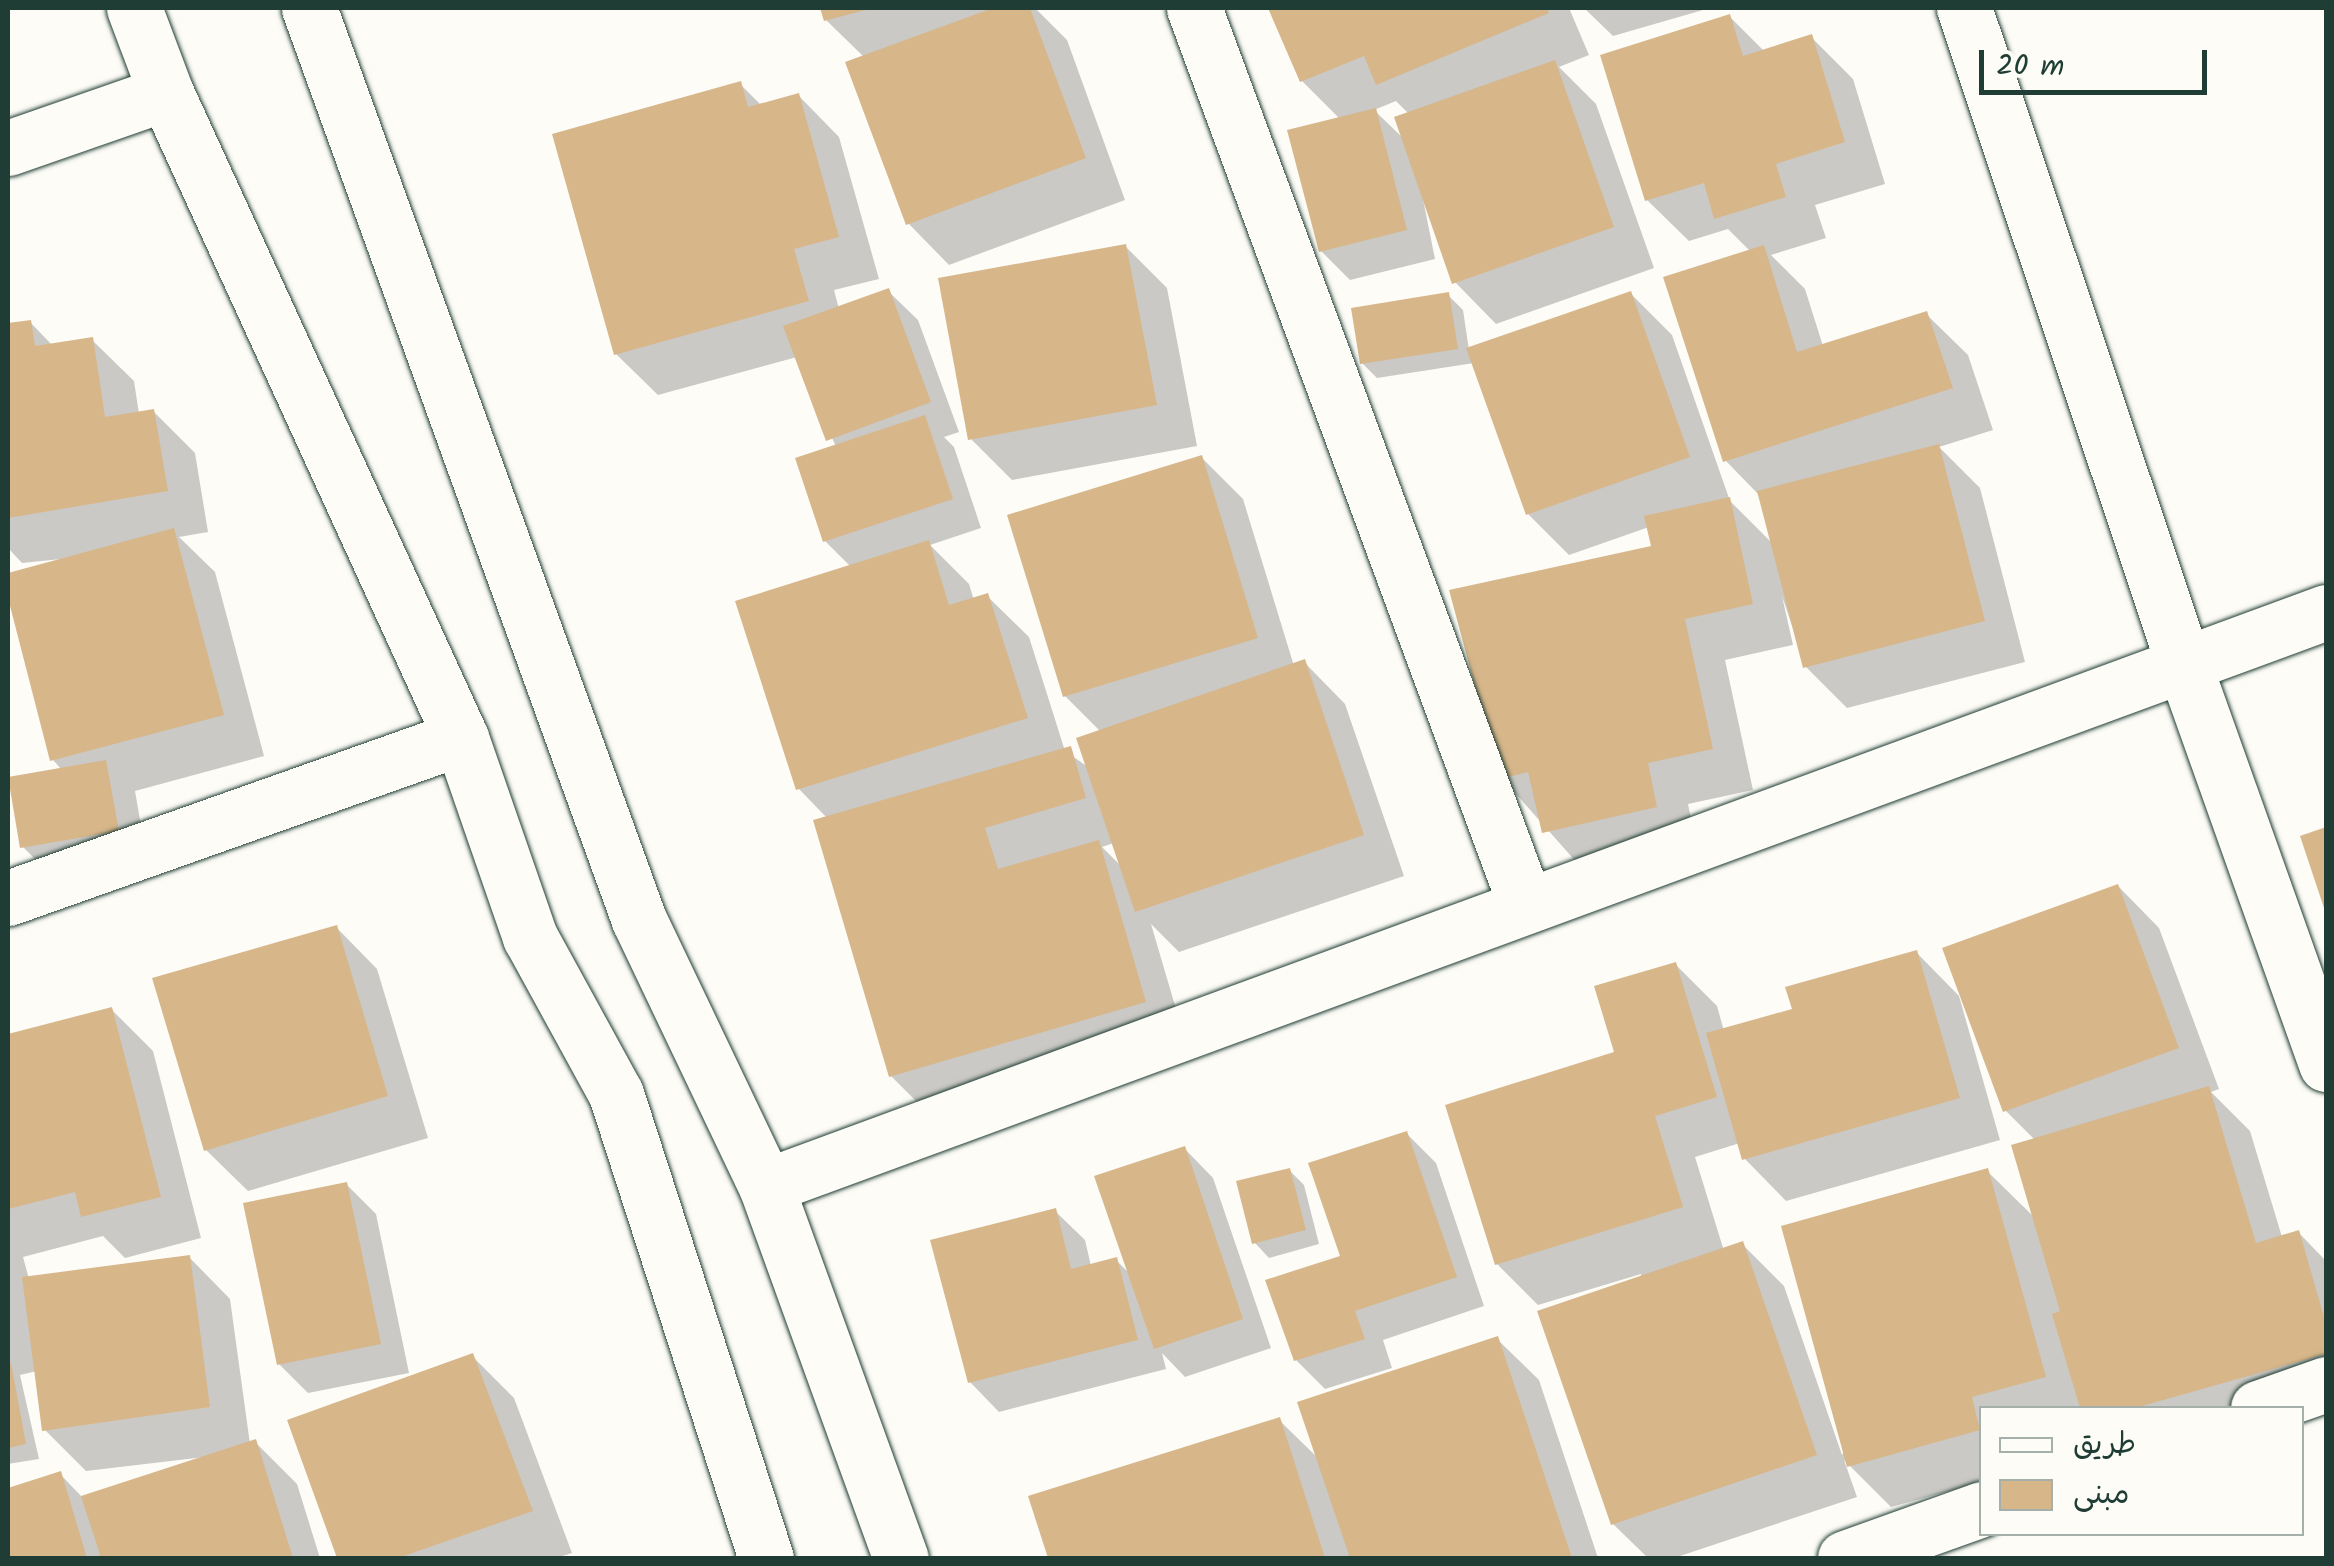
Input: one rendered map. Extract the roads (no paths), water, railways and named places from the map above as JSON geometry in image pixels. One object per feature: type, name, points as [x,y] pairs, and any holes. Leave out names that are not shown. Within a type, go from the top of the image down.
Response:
[{"type":"street","points":[[134,8],[166,93],[461,738],[530,937],[616,1094],[766,1558]]},
{"type":"street","points":[[308,8],[638,920],[766,1186],[901,1558]]},
{"type":"street","points":[[1194,8],[1526,906]]},
{"type":"street","points":[[1964,8],[2182,662],[2326,1064]]},
{"type":"street","points":[[8,148],[166,93]]},
{"type":"street","points":[[766,1186],[2326,612]]},
{"type":"street","points":[[8,898],[461,738]]},
{"type":"street","points":[[2264,1406],[2326,1384]]},
{"type":"street","points":[[1845,1558],[1979,1510]]}]
